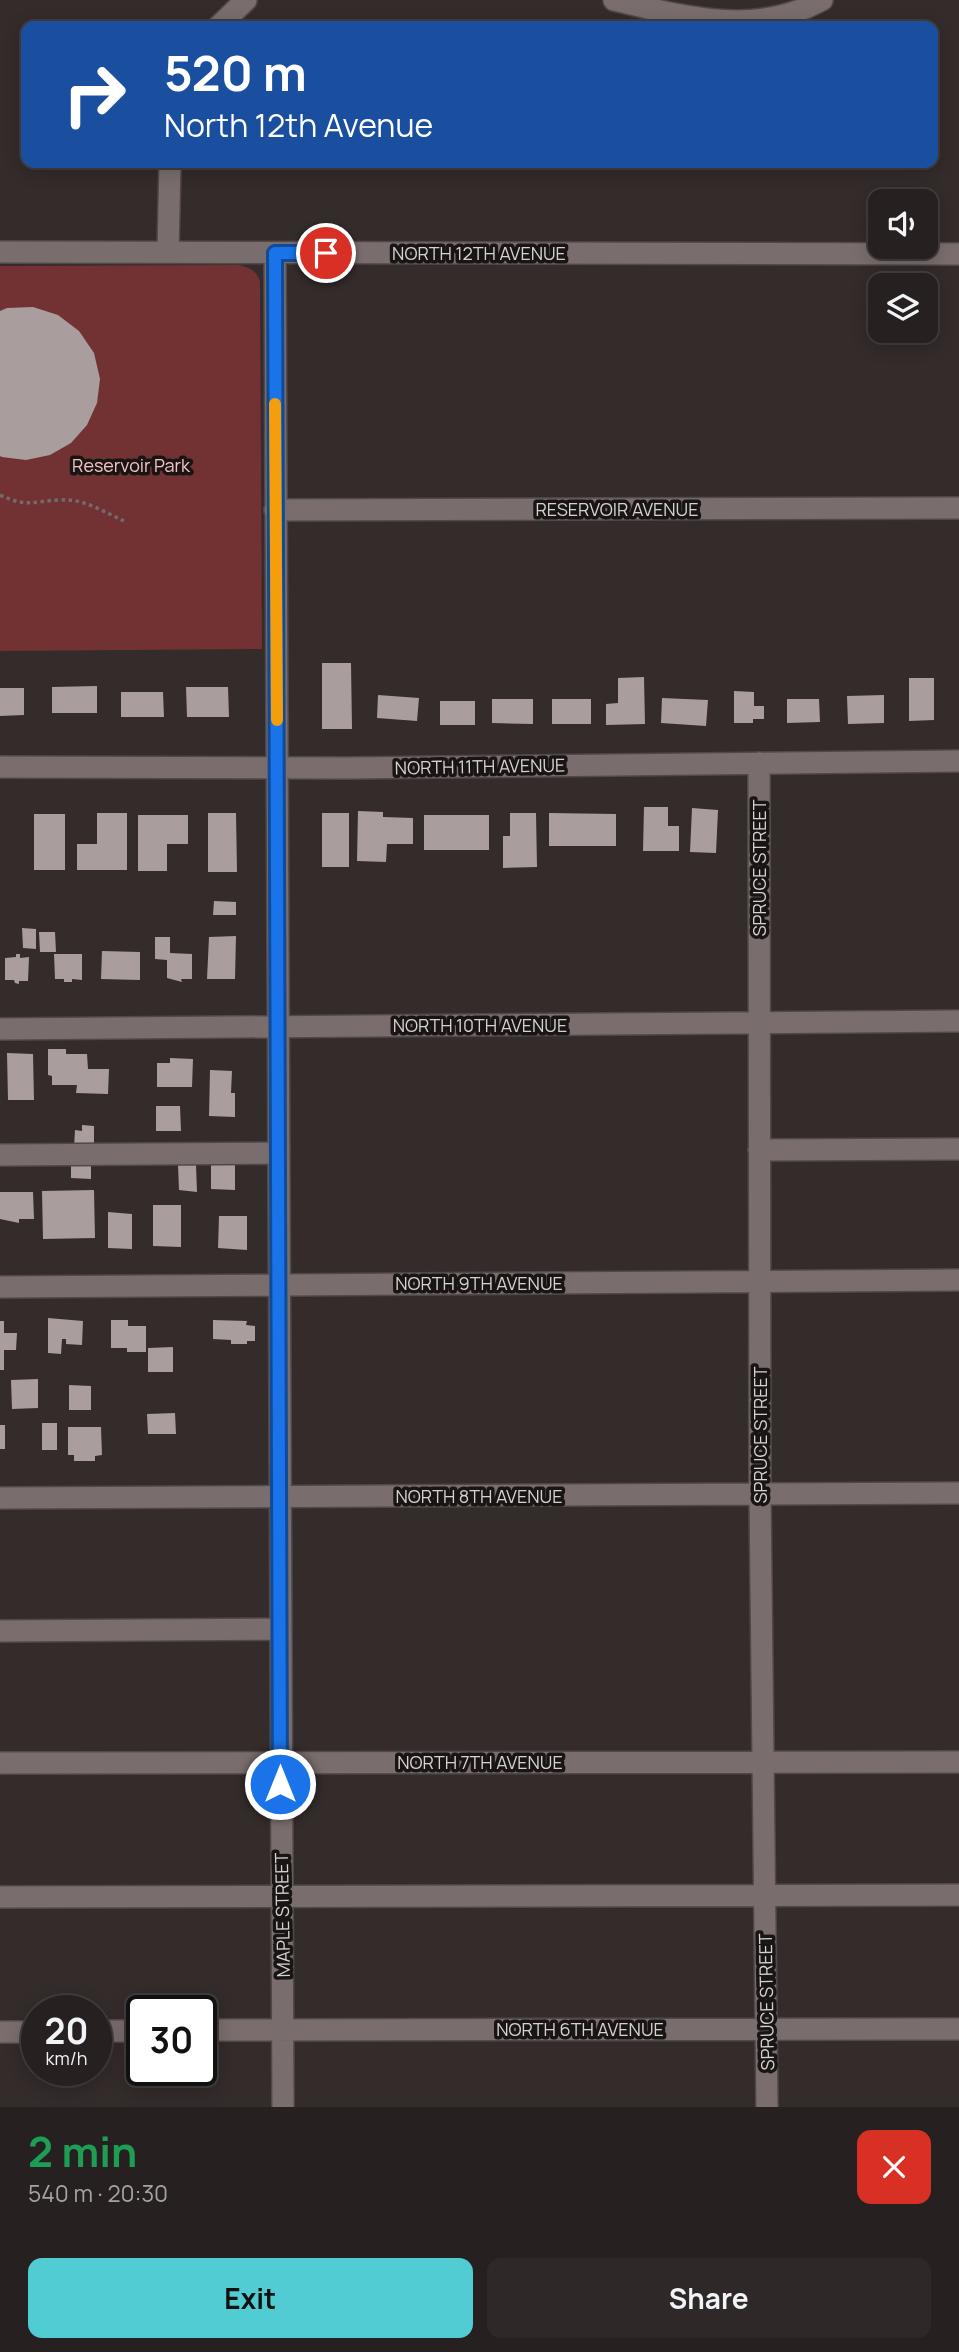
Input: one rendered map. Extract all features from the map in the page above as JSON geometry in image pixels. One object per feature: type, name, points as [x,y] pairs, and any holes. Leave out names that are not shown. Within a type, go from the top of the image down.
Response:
[{"type":"street","points":[[224,21],[246,0]]},
{"type":"street","points":[[614,0],[714,21]]},
{"type":"street","points":[[756,21],[778,17],[822,0]]},
{"type":"street","points":[[168,253],[170,168]]},
{"type":"street","name":"NORTH 12TH AVENUE","points":[[0,252],[959,254]]},
{"type":"street","name":"MAPLE STREET","points":[[275,253],[283,2107]]},
{"type":"street","name":"RESERVOIR AVENUE","points":[[275,510],[959,509]]},
{"type":"street","name":"NORTH 11TH AVENUE","points":[[0,767],[959,761]]},
{"type":"street","name":"SPRUCE STREET","points":[[759,763],[760,1494],[767,2107]]},
{"type":"street","name":"NORTH 10TH AVENUE","points":[[0,1029],[959,1021]]},
{"type":"street","points":[[759,1150],[959,1149]]},
{"type":"street","points":[[0,1155],[279,1153]]},
{"type":"street","name":"NORTH 9TH AVENUE","points":[[0,1287],[959,1280]]},
{"type":"street","name":"NORTH 8TH AVENUE","points":[[0,1498],[959,1493]]},
{"type":"street","points":[[0,1631],[280,1629]]},
{"type":"street","name":"NORTH 7TH AVENUE","points":[[0,1763],[959,1762]]},
{"type":"street","points":[[0,1897],[959,1895]]},
{"type":"street","name":"NORTH 6TH AVENUE","points":[[217,2031],[959,2029]]},
{"type":"street","points":[[0,2032],[21,2032]]},
{"type":"path","points":[[0,495],[16,502],[39,504],[61,499],[83,502],[124,521]]},
{"type":"green space","name":"Reservoir Park","points":[[239,265],[252,270],[260,281],[262,649],[0,651],[0,266]]},
{"type":"building","points":[[33,307],[58,315],[79,331],[94,353],[100,379],[97,403],[87,425],[71,443],[50,455],[26,460],[2,457],[0,311],[7,308]]},
{"type":"building","points":[[322,663],[351,663],[352,729],[322,729]]},
{"type":"building","points":[[644,677],[645,724],[606,725],[606,704],[618,703],[618,678]]},
{"type":"building","points":[[909,678],[934,678],[934,720],[909,721]]},
{"type":"building","points":[[97,686],[97,713],[52,713],[52,687]]},
{"type":"building","points":[[186,687],[228,687],[229,717],[187,717]]},
{"type":"building","points":[[0,688],[24,688],[24,715],[0,716]]},
{"type":"building","points":[[734,691],[754,692],[754,706],[764,706],[764,719],[753,719],[753,723],[734,723]]},
{"type":"building","points":[[121,692],[163,692],[164,717],[121,717]]},
{"type":"building","points":[[378,695],[419,698],[417,721],[377,718]]},
{"type":"building","points":[[884,695],[884,723],[848,724],[847,696]]},
{"type":"building","points":[[662,698],[708,700],[706,726],[661,723]]},
{"type":"building","points":[[492,699],[533,699],[533,724],[492,723]]},
{"type":"building","points":[[552,699],[591,699],[591,724],[552,724]]},
{"type":"building","points":[[787,699],[819,699],[820,722],[787,723]]},
{"type":"building","points":[[440,701],[475,701],[475,725],[440,725]]},
{"type":"building","points":[[644,807],[668,807],[668,826],[679,826],[679,851],[643,851]]},
{"type":"building","points":[[692,808],[718,810],[716,853],[690,852]]},
{"type":"building","points":[[358,811],[383,812],[383,817],[413,818],[413,844],[387,844],[386,862],[357,861]]},
{"type":"building","points":[[97,813],[127,813],[127,870],[77,870],[77,844],[97,844]]},
{"type":"building","points":[[208,813],[236,813],[237,872],[208,872]]},
{"type":"building","points":[[322,813],[349,813],[349,867],[322,867]]},
{"type":"building","points":[[510,813],[536,813],[537,867],[503,868],[503,836],[510,836]]},
{"type":"building","points":[[549,813],[616,814],[616,846],[549,846]]},
{"type":"building","points":[[34,814],[65,814],[65,870],[34,870]]},
{"type":"building","points":[[138,815],[188,815],[188,844],[167,844],[167,871],[138,871]]},
{"type":"building","points":[[424,815],[489,815],[489,850],[424,850]]},
{"type":"building","points":[[214,901],[236,902],[236,915],[213,915]]},
{"type":"building","points":[[22,928],[36,929],[36,949],[23,948]]},
{"type":"building","points":[[39,932],[55,932],[56,952],[40,952]]},
{"type":"building","points":[[236,936],[235,979],[207,979],[209,937]]},
{"type":"building","points":[[155,937],[170,937],[170,953],[192,954],[192,979],[181,979],[182,982],[167,978],[167,960],[155,959]]},
{"type":"building","points":[[102,951],[140,952],[140,980],[101,979]]},
{"type":"building","points":[[16,954],[20,954],[20,958],[29,957],[28,981],[19,981],[19,984],[14,980],[5,980],[5,958],[16,957]]},
{"type":"building","points":[[54,954],[82,954],[82,980],[64,982],[64,979],[55,979]]},
{"type":"building","points":[[48,1049],[66,1049],[66,1054],[87,1054],[88,1069],[109,1069],[108,1094],[76,1093],[77,1085],[52,1085],[52,1076],[48,1075]]},
{"type":"building","points":[[7,1053],[33,1054],[34,1100],[8,1100]]},
{"type":"building","points":[[170,1058],[193,1059],[192,1087],[157,1087],[157,1063],[170,1063]]},
{"type":"building","points":[[210,1070],[232,1071],[231,1093],[235,1093],[235,1117],[209,1116]]},
{"type":"building","points":[[156,1106],[180,1106],[181,1131],[156,1131]]},
{"type":"building","points":[[82,1125],[94,1126],[94,1150],[74,1148],[75,1130],[82,1131]]},
{"type":"building","points":[[71,1160],[91,1161],[91,1179],[71,1178]]},
{"type":"building","points":[[211,1164],[235,1165],[235,1190],[211,1189]]},
{"type":"building","points":[[178,1165],[196,1165],[197,1192],[179,1190]]},
{"type":"building","points":[[94,1190],[95,1238],[43,1239],[42,1191]]},
{"type":"building","points":[[0,1192],[33,1192],[34,1219],[19,1219],[19,1223],[0,1219]]},
{"type":"building","points":[[153,1205],[181,1205],[181,1247],[153,1246]]},
{"type":"building","points":[[108,1212],[132,1214],[132,1249],[108,1248]]},
{"type":"building","points":[[219,1216],[247,1216],[247,1250],[218,1248]]},
{"type":"building","points":[[48,1318],[83,1321],[82,1345],[66,1344],[66,1339],[62,1339],[61,1354],[48,1353]]},
{"type":"building","points":[[111,1320],[128,1320],[128,1326],[146,1326],[146,1352],[127,1352],[127,1348],[111,1348]]},
{"type":"building","points":[[213,1320],[247,1321],[246,1325],[255,1326],[255,1341],[231,1344],[231,1340],[213,1339]]},
{"type":"building","points":[[0,1321],[4,1321],[4,1333],[17,1333],[16,1350],[4,1350],[4,1370],[0,1370]]},
{"type":"building","points":[[173,1347],[173,1372],[148,1372],[148,1348]]},
{"type":"building","points":[[38,1379],[38,1408],[12,1409],[11,1380]]},
{"type":"building","points":[[69,1385],[91,1386],[91,1410],[69,1410]]},
{"type":"building","points":[[175,1413],[176,1434],[148,1434],[147,1414]]},
{"type":"building","points":[[42,1423],[57,1423],[57,1450],[42,1450]]},
{"type":"building","points":[[0,1425],[5,1425],[5,1449],[0,1449]]},
{"type":"building","points":[[68,1427],[101,1427],[102,1455],[95,1456],[95,1461],[74,1461],[74,1455],[68,1455]]},
{"type":"slow traffic","points":[[275,404],[277,720]]},
{"type":"route","points":[[280,1784],[275,253],[326,253]]}]
